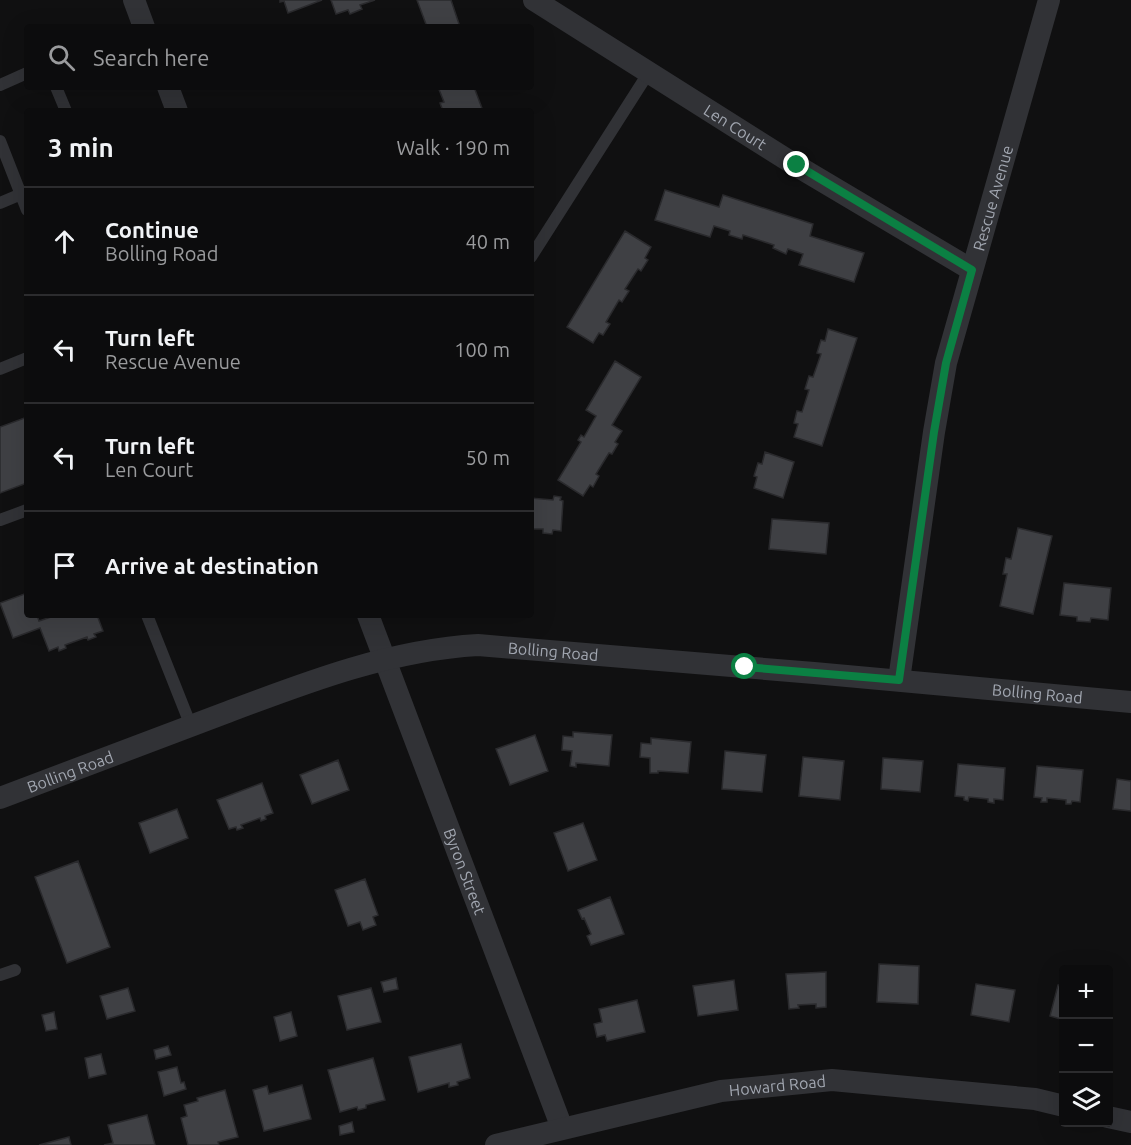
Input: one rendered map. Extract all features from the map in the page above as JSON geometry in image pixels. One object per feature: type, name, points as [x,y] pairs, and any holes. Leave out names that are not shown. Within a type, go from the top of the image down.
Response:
[{"type":"street","points":[[134,0],[143,24]]},
{"type":"street","name":"Len Court","points":[[534,0],[797,165],[972,270]]},
{"type":"street","name":"Rescue Avenue","points":[[899,680],[944,374],[1049,0]]},
{"type":"street","points":[[169,90],[176,108]]},
{"type":"street","name":"Byron Street","points":[[369,618],[562,1128]]},
{"type":"street","name":"Bolling Road","points":[[0,798],[306,683],[384,658],[478,645],[1131,702]]},
{"type":"street","name":"Howard Road","points":[[496,1145],[721,1091],[832,1080],[1035,1099],[1059,1105]]},
{"type":"street","points":[[1113,1118],[1131,1122]]},
{"type":"lane","points":[[534,252],[649,72]]},
{"type":"lane","points":[[0,85],[24,74]]},
{"type":"lane","points":[[57,90],[65,108]]},
{"type":"lane","points":[[0,141],[24,193],[0,203]]},
{"type":"lane","points":[[0,369],[24,359]]},
{"type":"lane","points":[[0,520],[24,511]]},
{"type":"lane","points":[[148,618],[191,726]]},
{"type":"lane","points":[[0,975],[15,970]]},
{"type":"building","points":[[280,0],[322,0],[288,13],[284,1],[280,2]]},
{"type":"building","points":[[331,0],[375,0],[360,5],[362,9],[350,14],[348,10],[336,14]]},
{"type":"building","points":[[417,0],[451,0],[459,24],[426,24]]},
{"type":"building","points":[[439,90],[475,90],[482,108],[442,108],[440,103],[444,102]]},
{"type":"building","points":[[665,190],[719,207],[723,195],[813,224],[810,236],[864,253],[854,282],[799,265],[803,254],[788,249],[786,254],[773,248],[774,245],[743,235],[742,239],[729,235],[730,231],[714,226],[710,237],[655,220]]},
{"type":"building","points":[[625,231],[651,247],[645,258],[648,260],[641,271],[638,269],[625,289],[629,291],[622,302],[619,300],[606,322],[610,324],[603,335],[599,333],[593,343],[567,327]]},
{"type":"building","points":[[828,329],[857,338],[822,446],[794,437],[798,424],[794,423],[797,411],[802,412],[809,390],[805,389],[809,376],[813,377],[821,354],[817,353],[821,340],[825,341]]},
{"type":"building","points":[[615,361],[641,377],[612,425],[622,431],[615,442],[618,444],[612,454],[609,453],[596,474],[599,476],[593,487],[590,485],[583,496],[558,480],[581,442],[578,440],[581,435],[584,437],[596,416],[586,410]]},
{"type":"building","points":[[24,418],[24,484],[0,493],[0,427]]},
{"type":"building","points":[[765,452],[794,462],[783,498],[754,488],[757,477],[754,476],[758,463],[762,464]]},
{"type":"building","points":[[554,496],[561,497],[560,500],[563,501],[561,531],[553,530],[552,534],[543,533],[543,529],[534,529],[534,498],[553,500]]},
{"type":"building","points":[[772,519],[829,523],[826,554],[769,549]]},
{"type":"building","points":[[1018,528],[1052,536],[1033,614],[1000,606],[1007,574],[1003,574],[1006,558],[1011,559]]},
{"type":"building","points":[[1064,583],[1111,588],[1108,620],[1091,618],[1090,622],[1077,621],[1077,617],[1060,615]]},
{"type":"building","points":[[24,594],[24,618],[38,618],[39,621],[48,618],[98,618],[103,631],[94,634],[96,637],[88,640],[87,637],[65,645],[66,648],[59,651],[58,647],[49,651],[40,628],[13,638],[0,603]]},
{"type":"building","points":[[573,732],[612,735],[609,766],[576,763],[576,767],[570,766],[572,751],[562,750],[563,736],[573,737]]},
{"type":"building","points":[[535,735],[548,771],[510,785],[496,749]]},
{"type":"building","points":[[651,738],[691,742],[688,773],[658,771],[658,773],[650,773],[650,758],[640,757],[641,743],[651,744]]},
{"type":"building","points":[[725,751],[766,755],[762,792],[722,789]]},
{"type":"building","points":[[803,757],[844,761],[840,800],[799,796]]},
{"type":"building","points":[[883,758],[923,761],[920,792],[881,789]]},
{"type":"building","points":[[338,760],[349,790],[312,804],[300,775]]},
{"type":"building","points":[[958,764],[1005,768],[1003,800],[994,799],[994,803],[988,802],[988,799],[969,797],[968,801],[964,800],[964,797],[955,796]]},
{"type":"building","points":[[1037,766],[1083,770],[1080,802],[1072,801],[1071,804],[1066,804],[1066,800],[1047,798],[1047,802],[1041,802],[1042,798],[1034,797]]},
{"type":"building","points":[[1117,779],[1131,781],[1131,811],[1113,809]]},
{"type":"building","points":[[262,783],[273,813],[265,816],[266,819],[261,821],[260,818],[241,825],[243,828],[229,829],[217,800]]},
{"type":"building","points":[[177,809],[188,838],[150,853],[139,823]]},
{"type":"building","points":[[583,823],[597,860],[568,871],[554,833]]},
{"type":"building","points":[[78,861],[110,947],[67,963],[35,877]]},
{"type":"building","points":[[365,879],[378,915],[373,917],[376,925],[363,930],[360,922],[348,926],[335,890]]},
{"type":"building","points":[[610,897],[624,934],[591,945],[587,936],[591,934],[578,910]]},
{"type":"building","points":[[879,964],[919,966],[918,1004],[877,1002]]},
{"type":"building","points":[[826,972],[826,1007],[816,1008],[816,1004],[798,1005],[799,1008],[789,1009],[786,974]]},
{"type":"building","points":[[396,978],[398,989],[384,992],[381,982]]},
{"type":"building","points":[[734,980],[738,1010],[698,1016],[693,986]]},
{"type":"building","points":[[976,984],[1015,990],[1009,1022],[971,1015]]},
{"type":"building","points":[[1058,985],[1059,985],[1059,1019],[1050,1016]]},
{"type":"building","points":[[128,988],[135,1011],[107,1019],[100,996]]},
{"type":"building","points":[[371,988],[381,1022],[347,1030],[338,996]]},
{"type":"building","points":[[637,1000],[645,1032],[607,1041],[605,1035],[597,1037],[594,1024],[602,1022],[599,1009]]},
{"type":"building","points":[[54,1012],[57,1029],[46,1031],[42,1015]]},
{"type":"building","points":[[291,1012],[297,1036],[280,1041],[274,1017]]},
{"type":"building","points":[[461,1044],[470,1078],[457,1082],[458,1085],[449,1087],[449,1083],[418,1092],[409,1057]]},
{"type":"building","points":[[168,1046],[171,1055],[156,1059],[154,1050]]},
{"type":"building","points":[[101,1054],[106,1074],[89,1078],[85,1058]]},
{"type":"building","points":[[373,1058],[385,1100],[366,1105],[366,1108],[358,1110],[357,1107],[340,1112],[328,1070]]},
{"type":"building","points":[[177,1067],[181,1083],[184,1082],[186,1089],[164,1096],[158,1072]]},
{"type":"building","points":[[302,1085],[311,1119],[264,1131],[253,1090],[267,1086],[269,1094]]},
{"type":"building","points":[[225,1090],[238,1137],[218,1142],[219,1145],[188,1145],[181,1118],[187,1116],[184,1105],[198,1101],[197,1098]]},
{"type":"building","points":[[147,1115],[155,1145],[104,1145],[113,1143],[108,1125]]},
{"type":"building","points":[[352,1122],[354,1132],[340,1135],[339,1126]]},
{"type":"building","points":[[69,1137],[71,1145],[39,1145]]},
{"type":"route","points":[[745,667],[899,680],[946,363],[972,270],[797,165]]}]
